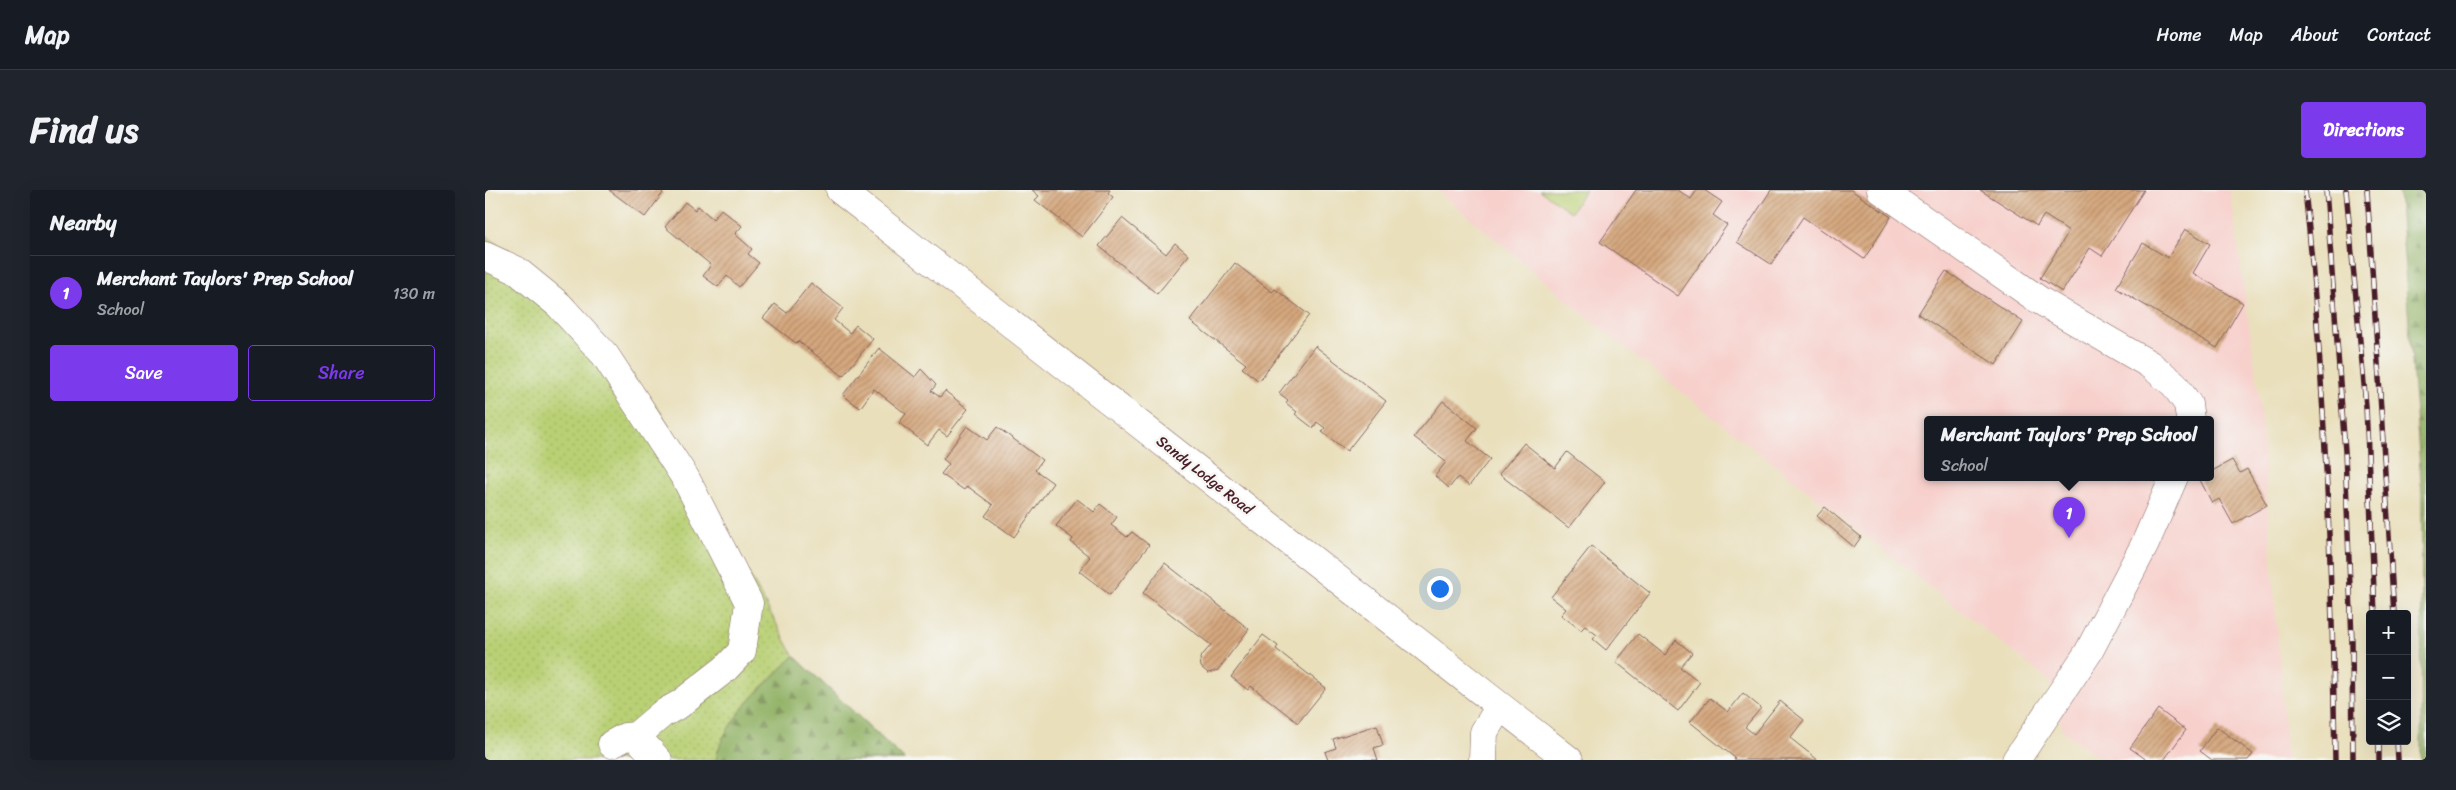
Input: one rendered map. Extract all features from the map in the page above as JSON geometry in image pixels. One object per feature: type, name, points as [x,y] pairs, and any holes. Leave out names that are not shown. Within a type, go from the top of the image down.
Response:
[{"type":"street","name":"Sandy Lodge Road","points":[[840,190],[1569,760]]},
{"type":"street","points":[[1881,190],[2039,300],[2149,364],[2174,384],[2188,404],[2190,416]]},
{"type":"street","points":[[485,256],[516,270],[559,305],[605,355],[686,479],[749,603],[742,651],[725,669],[680,704],[624,740],[658,760]]},
{"type":"street","points":[[2016,760],[2088,653],[2145,544],[2172,481]]},
{"type":"street","points":[[1483,760],[1484,732],[1500,706]]},
{"type":"shaded area","points":[[1437,190],[2230,190],[2259,395],[2287,760],[2102,760],[2063,731],[2050,681],[1595,324]]},
{"type":"green space","points":[[1539,190],[1586,190],[1571,212]]},
{"type":"green space","points":[[2399,190],[2426,190],[2426,760],[2421,760],[2422,494]]},
{"type":"green space","points":[[485,235],[573,300],[662,414],[794,656],[905,760],[485,760]]},
{"type":"green space","points":[[794,656],[905,760],[716,760],[720,746],[736,717],[759,690]]},
{"type":"building","points":[[609,190],[660,190],[663,193],[645,217]]},
{"type":"building","points":[[1032,190],[1110,190],[1108,193],[1113,197],[1082,237],[1035,200],[1039,196]]},
{"type":"building","points":[[1636,190],[1678,190],[1691,199],[1697,190],[1704,190],[1722,202],[1713,215],[1727,225],[1678,296],[1600,242]]},
{"type":"building","points":[[1771,190],[1851,190],[1891,217],[1864,259],[1803,217],[1771,264],[1737,242]]},
{"type":"building","points":[[1980,190],[2144,190],[2102,256],[2090,248],[2062,292],[2040,278],[2069,231],[2044,215],[2037,226]]},
{"type":"building","points":[[685,202],[695,210],[698,206],[713,219],[721,209],[742,226],[735,234],[752,249],[748,254],[759,263],[739,287],[727,276],[718,287],[703,276],[711,265],[665,227]]},
{"type":"building","points":[[1122,218],[1166,254],[1175,243],[1189,255],[1157,294],[1099,246]]},
{"type":"building","points":[[2185,229],[2210,244],[2193,273],[2243,303],[2217,348],[2116,288],[2143,243],[2168,258]]},
{"type":"building","points":[[1235,263],[1272,292],[1275,289],[1309,315],[1259,381],[1242,368],[1246,364],[1190,321]]},
{"type":"building","points":[[1946,271],[2023,322],[1996,365],[1918,314]]},
{"type":"building","points":[[811,283],[843,308],[834,320],[850,333],[856,325],[873,339],[843,376],[798,341],[796,343],[763,318],[775,304],[787,313]]},
{"type":"building","points":[[1315,346],[1386,401],[1347,451],[1322,432],[1325,428],[1317,422],[1313,428],[1295,414],[1297,412],[1286,403],[1288,400],[1279,393]]},
{"type":"building","points":[[879,348],[915,377],[921,369],[936,385],[931,391],[940,397],[945,391],[968,409],[947,436],[939,430],[927,445],[899,423],[906,414],[874,389],[860,408],[843,395]]},
{"type":"building","points":[[1443,401],[1477,428],[1467,441],[1490,459],[1469,486],[1458,477],[1449,488],[1435,476],[1446,462],[1414,437]]},
{"type":"building","points":[[967,426],[987,440],[997,427],[1042,460],[1035,470],[1053,483],[1014,537],[985,516],[993,505],[967,486],[964,490],[941,474],[949,464],[943,459]]},
{"type":"building","points":[[1524,443],[1555,468],[1567,452],[1605,482],[1569,528],[1499,474]]},
{"type":"building","points":[[2232,460],[2240,473],[2247,469],[2267,505],[2233,524],[2219,499],[2212,503],[2201,481],[2214,481],[2214,470]]},
{"type":"building","points":[[1077,499],[1094,512],[1100,504],[1117,517],[1111,525],[1127,537],[1132,532],[1149,545],[1110,595],[1079,571],[1090,557],[1071,542],[1073,539],[1056,526]]},
{"type":"building","points":[[1825,507],[1861,537],[1854,547],[1817,516]]},
{"type":"building","points":[[1591,546],[1650,593],[1606,650],[1593,639],[1597,635],[1585,626],[1581,630],[1561,615],[1566,609],[1551,597]]},
{"type":"building","points":[[1165,563],[1249,629],[1218,670],[1208,673],[1201,667],[1200,658],[1211,645],[1143,593]]},
{"type":"building","points":[[1638,634],[1665,655],[1676,640],[1692,653],[1680,667],[1700,682],[1678,711],[1616,662]]},
{"type":"building","points":[[1263,635],[1278,646],[1276,649],[1326,688],[1298,723],[1251,686],[1248,690],[1231,677]]},
{"type":"building","points":[[1743,693],[1761,708],[1745,727],[1754,734],[1780,701],[1804,720],[1790,738],[1818,760],[1734,760],[1735,758],[1690,722],[1710,698],[1728,712]]},
{"type":"building","points":[[2158,709],[2186,730],[2164,760],[2147,760],[2130,748]]},
{"type":"building","points":[[1377,725],[1383,745],[1374,748],[1378,760],[1328,760],[1325,752],[1336,748],[1333,739]]},
{"type":"building","points":[[2217,727],[2253,754],[2248,760],[2212,760],[2200,751]]},
{"type":"railway","points":[[2305,190],[2318,332],[2326,475],[2332,617],[2335,760]]},
{"type":"railway","points":[[2326,190],[2345,451],[2352,642],[2353,760]]},
{"type":"railway","points":[[2346,190],[2366,406],[2375,610]]},
{"type":"railway","points":[[2367,190],[2394,610]]},
{"type":"railway","points":[[2379,745],[2379,760]]},
{"type":"railway","points":[[2397,745],[2398,760]]},
{"type":"place","name":"Merchant Taylors' Prep School","points":[[2069,538]]}]
